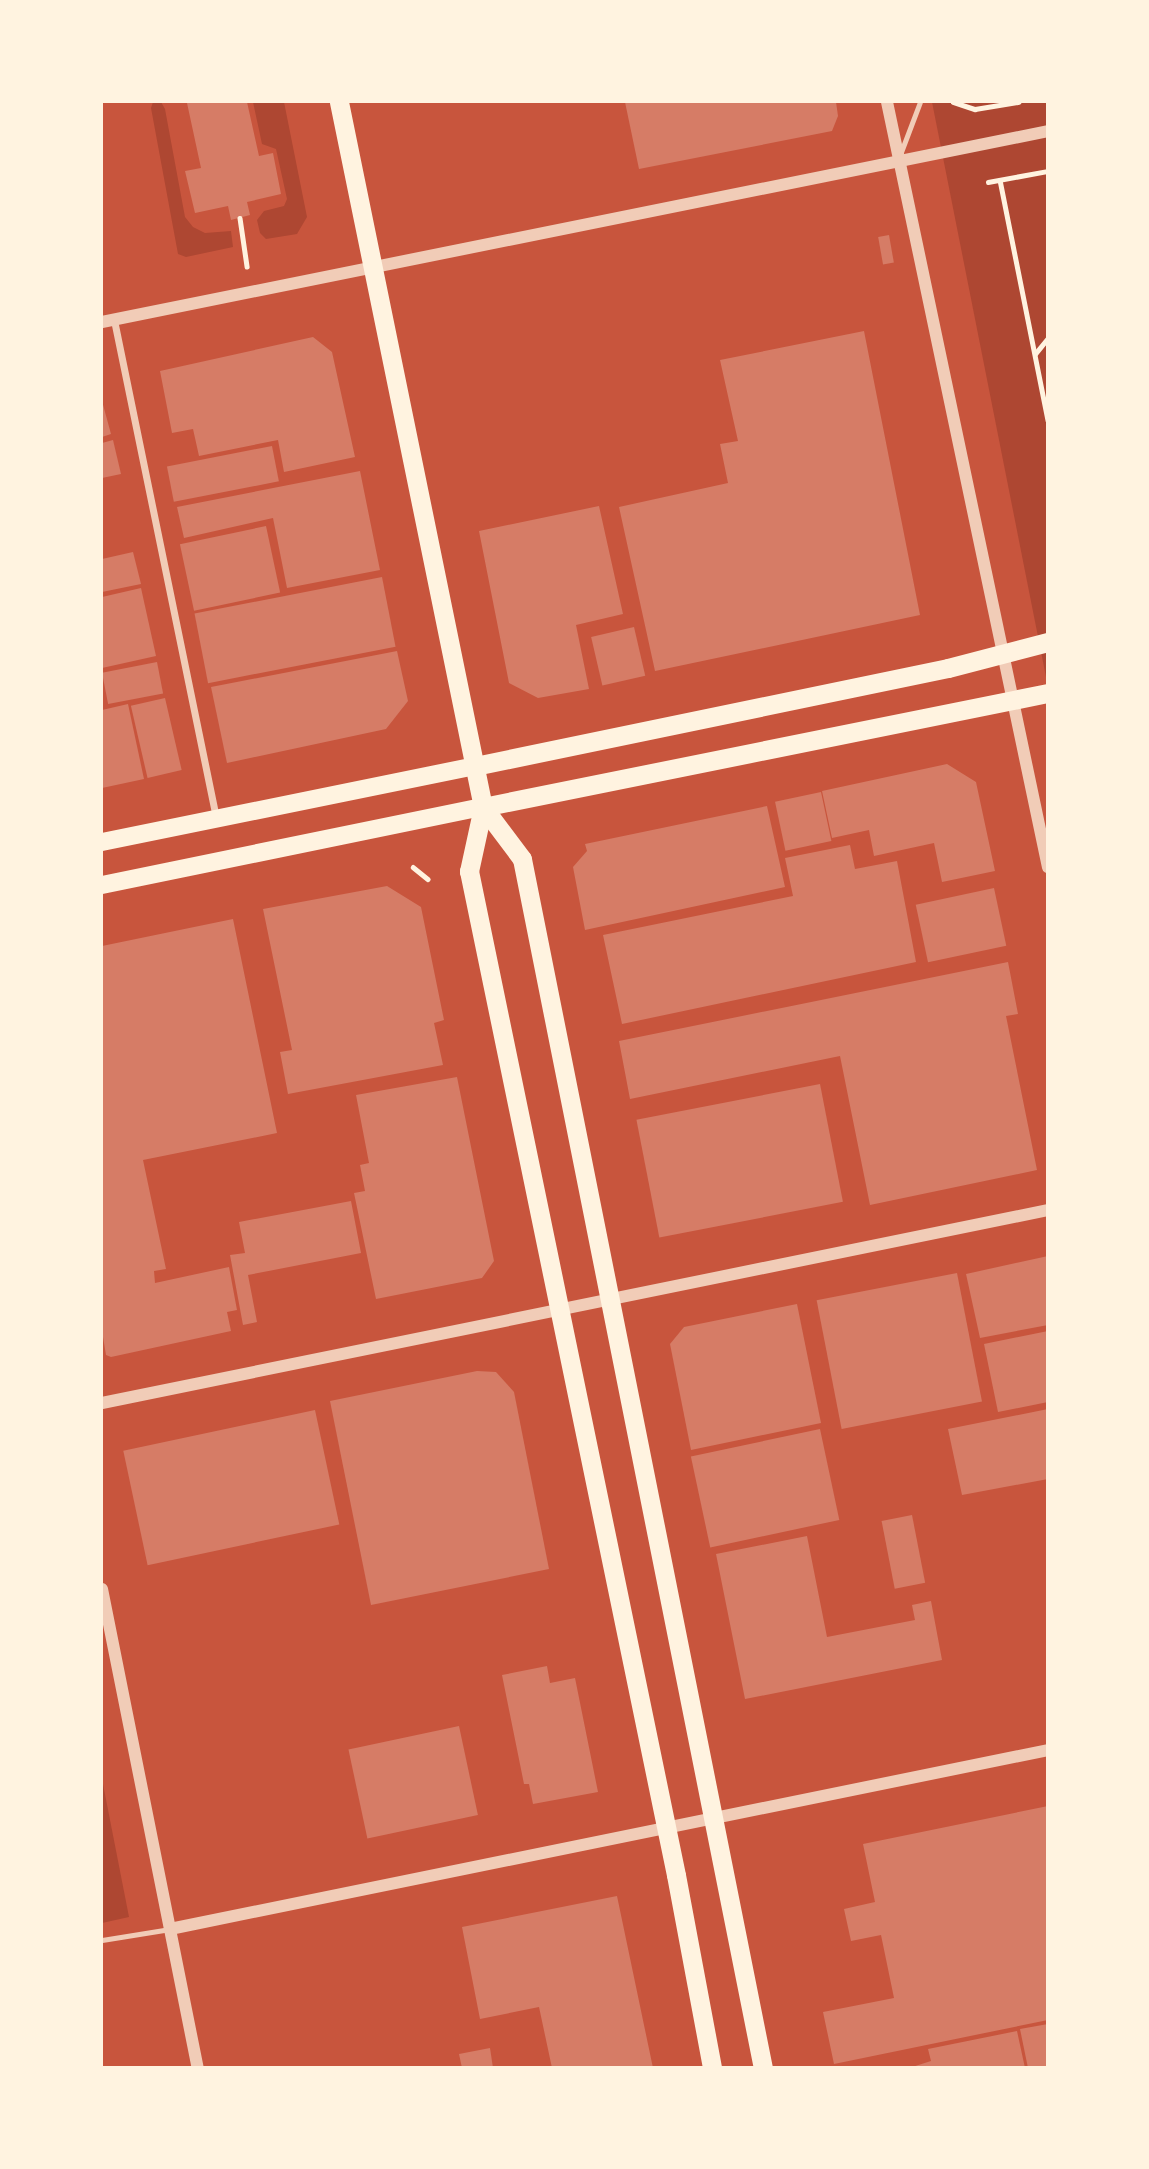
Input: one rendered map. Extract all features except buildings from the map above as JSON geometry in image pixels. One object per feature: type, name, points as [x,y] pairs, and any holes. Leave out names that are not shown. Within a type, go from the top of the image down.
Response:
[{"type":"highway","points":[[339,102],[483,807],[469,871],[666,1828],[712,2067]]},
{"type":"highway","points":[[475,766],[948,668],[1048,642]]},
{"type":"highway","points":[[483,807],[1048,693]]},
{"type":"highway","points":[[483,807],[523,859],[763,2067]]},
{"type":"main road","points":[[102,842],[475,766]]},
{"type":"main road","points":[[102,885],[483,807]]},
{"type":"street","points":[[887,102],[897,162],[1048,867]]},
{"type":"street","points":[[216,819],[108,321],[1048,131]]},
{"type":"street","points":[[102,1404],[1048,1210]]},
{"type":"street","points":[[102,1589],[198,2067]]},
{"type":"street","points":[[170,1929],[1048,1750]]},
{"type":"lane","points":[[897,162],[920,102]]},
{"type":"lane","points":[[102,1940],[170,1929]]},
{"type":"path","points":[[953,102],[975,109],[1018,102]]},
{"type":"path","points":[[974,102],[975,109]]},
{"type":"path","points":[[988,182],[1048,171]]},
{"type":"path","points":[[1000,180],[1048,420]]},
{"type":"path","points":[[240,218],[247,266]]},
{"type":"path","points":[[1035,354],[1048,338]]},
{"type":"path","points":[[413,867],[428,879]]},
{"type":"shaded area","points":[[153,102],[161,102],[165,109],[185,217],[193,227],[205,233],[231,231],[233,247],[186,257],[178,254],[151,108]]},
{"type":"shaded area","points":[[253,102],[284,102],[307,217],[297,234],[266,239],[260,233],[257,220],[264,211],[284,206],[287,199],[276,149],[262,144]]},
{"type":"shaded area","points":[[932,102],[1047,102],[1047,682]]},
{"type":"shaded area","points":[[102,1779],[129,1917],[102,1923]]}]
